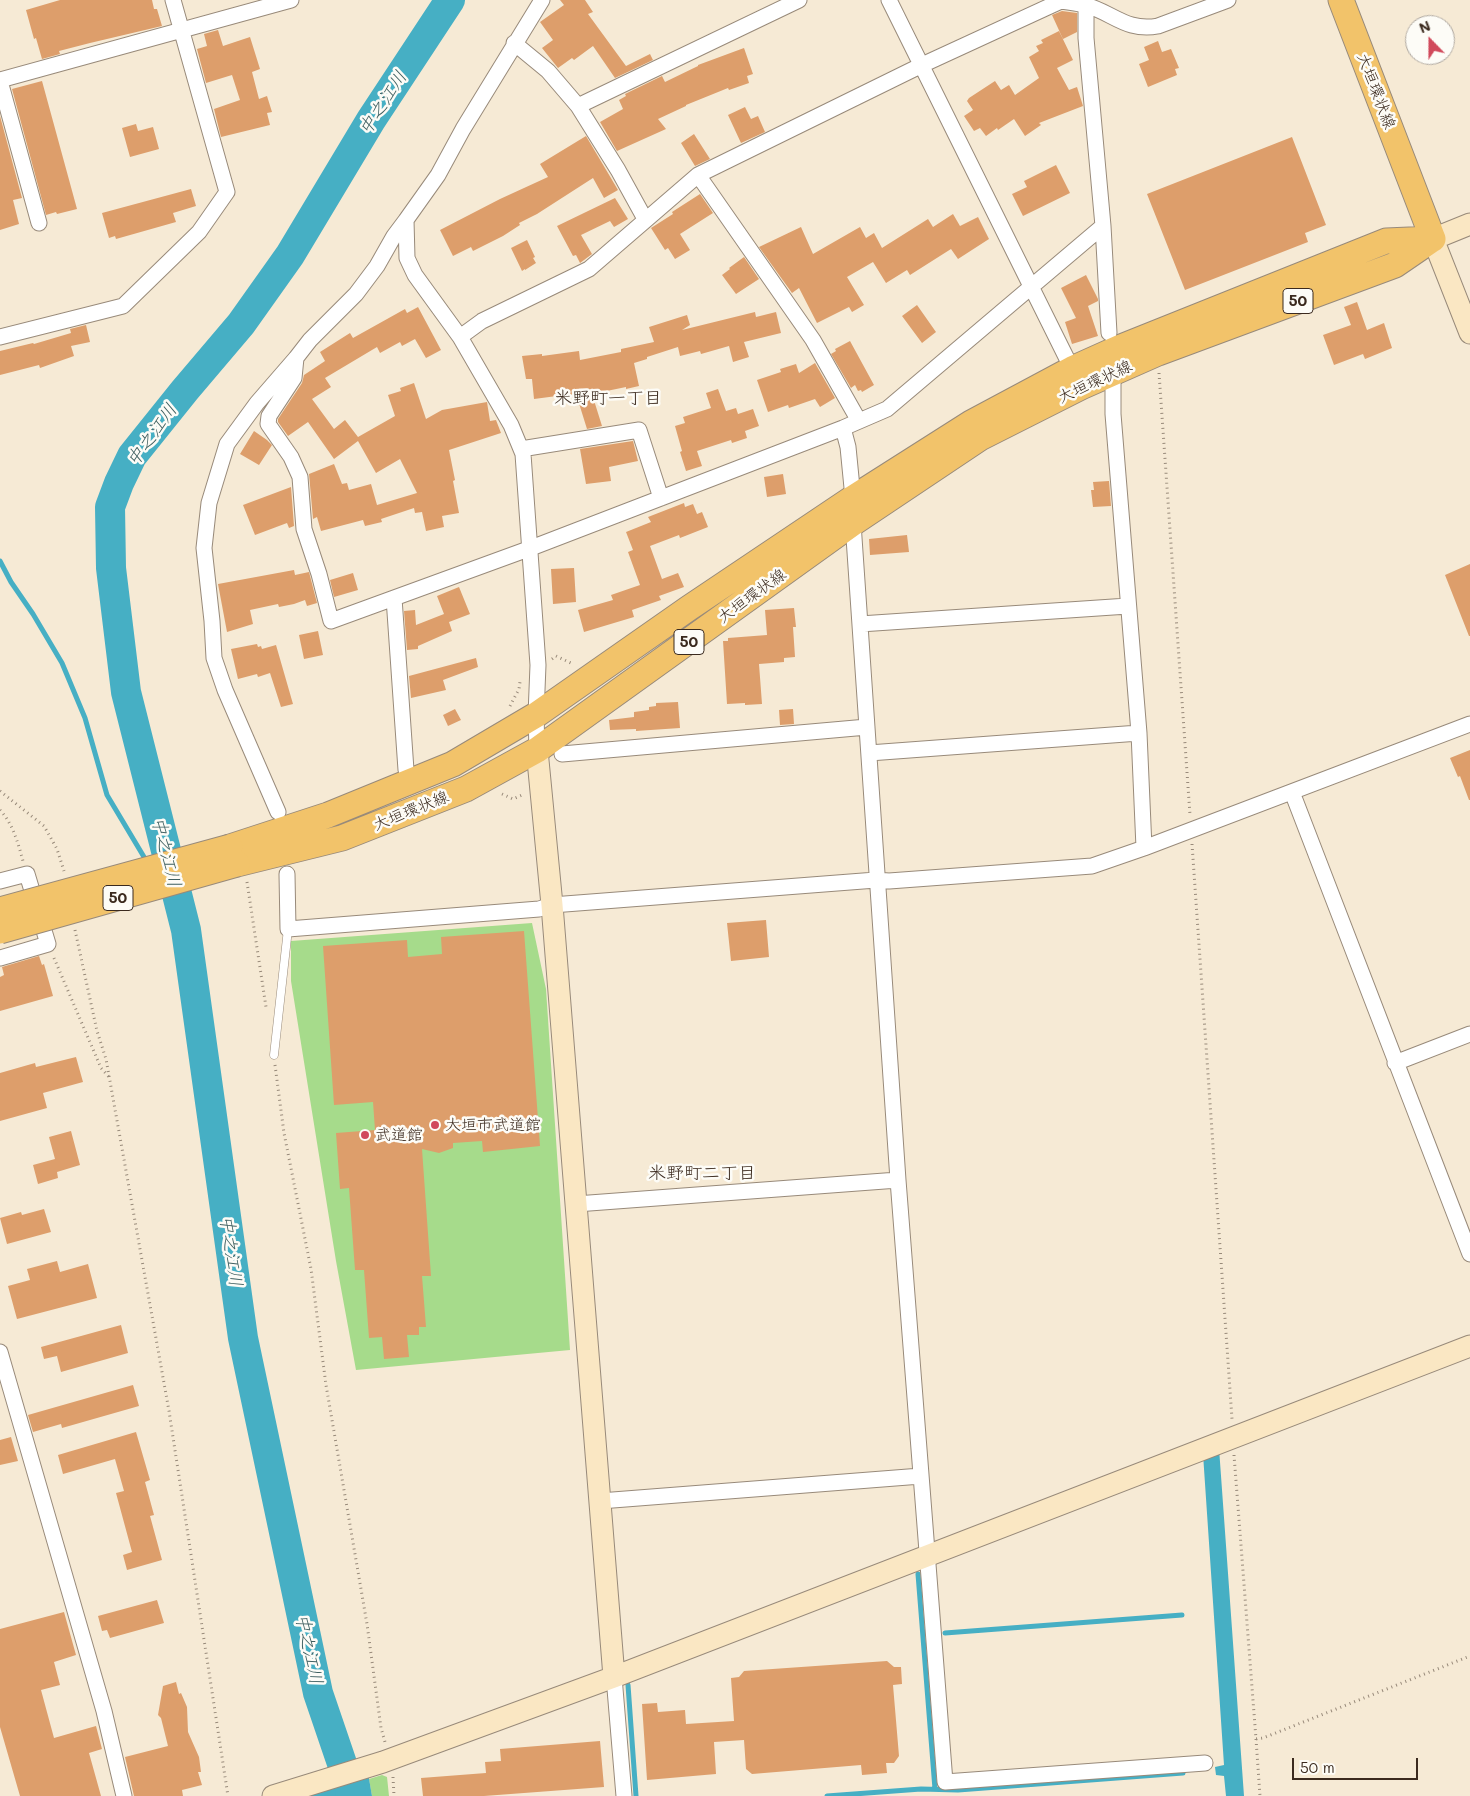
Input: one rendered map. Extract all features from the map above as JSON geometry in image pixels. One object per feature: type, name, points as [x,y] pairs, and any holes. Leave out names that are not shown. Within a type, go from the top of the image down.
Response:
[{"type":"main road","name":"大垣環状線","points":[[0,931],[238,862],[328,815],[453,764],[536,715],[689,608],[853,498],[971,423],[1072,369],[1156,344],[1395,265],[1433,239],[1341,0]]},
{"type":"main road","name":"大垣環状線","points":[[0,910],[238,862],[342,838],[466,789],[537,750],[853,523],[980,438],[1081,387],[1115,356]]},
{"type":"street","points":[[0,337],[123,306],[199,232],[227,192],[173,0]]},
{"type":"street","points":[[39,223],[0,81],[292,0]]},
{"type":"street","points":[[278,812],[225,690],[214,658],[204,548],[209,503],[227,444],[257,402],[310,340],[356,294],[377,266],[394,236],[438,175],[514,43],[542,0]]},
{"type":"street","points":[[578,106],[799,0]]},
{"type":"street","points":[[889,0],[1072,369]]},
{"type":"street","points":[[460,336],[482,321],[589,269],[698,175],[922,65],[1061,1],[1089,5],[1124,23],[1146,28],[1158,26],[1228,0]]},
{"type":"street","points":[[1089,5],[1086,38],[1115,356],[1113,414],[1147,847]]},
{"type":"street","points":[[514,43],[548,71],[578,106],[646,219]]},
{"type":"street","points":[[698,175],[813,340],[859,421]]},
{"type":"street","points":[[406,220],[407,258],[415,275],[460,336],[511,425],[523,454],[538,665],[537,750],[552,905],[624,1796]]},
{"type":"street","points":[[1470,224],[1433,239],[1470,332]]},
{"type":"street","points":[[296,358],[294,378],[268,416],[268,424],[291,457],[300,477],[304,530],[319,574],[331,621],[531,548],[843,428],[887,409],[1103,226]]},
{"type":"street","points":[[843,428],[848,446],[853,498]]},
{"type":"street","points":[[521,449],[640,430],[661,498]]},
{"type":"street","points":[[853,523],[876,880],[945,1782],[1205,1764]]},
{"type":"street","points":[[394,598],[406,770]]},
{"type":"street","points":[[860,624],[1128,606]]},
{"type":"street","points":[[287,874],[288,929],[539,909],[552,905],[876,880],[1092,866],[1147,847],[1470,724]]},
{"type":"street","points":[[562,754],[867,728]]},
{"type":"street","points":[[869,753],[1139,733]]},
{"type":"street","points":[[1292,792],[1470,1254]]},
{"type":"street","points":[[0,881],[26,874],[48,944],[0,958]]},
{"type":"street","points":[[1395,1063],[1470,1034]]},
{"type":"street","points":[[576,1204],[898,1180]]},
{"type":"street","points":[[273,1796],[388,1761],[614,1677],[1470,1346]]},
{"type":"street","points":[[0,1352],[104,1711],[124,1796]]},
{"type":"street","points":[[600,1501],[921,1476]]},
{"type":"lane","points":[[274,1055],[288,929]]},
{"type":"path","points":[[1156,344],[1186,832],[1230,1440],[1260,1796]]},
{"type":"path","points":[[551,660],[556,656],[574,664],[576,671]]},
{"type":"path","points":[[0,791],[44,826],[57,848],[66,877]]},
{"type":"path","points":[[0,810],[17,840],[26,874]]},
{"type":"path","points":[[238,862],[267,1009]]},
{"type":"path","points":[[74,924],[97,1031],[106,1059],[169,1411],[228,1796]]},
{"type":"path","points":[[48,944],[101,1068],[109,1076]]},
{"type":"path","points":[[274,1055],[284,1133],[311,1269],[326,1385],[367,1624],[381,1728],[388,1761]]},
{"type":"path","points":[[1256,1739],[1263,1738],[1470,1656]]},
{"type":"green space","name":"大垣市武道館","points":[[532,923],[546,989],[570,1350],[356,1370],[336,1261],[291,981],[291,941]]},
{"type":"green space","points":[[382,1775],[387,1777],[389,1796],[372,1796],[369,1779]]},
{"type":"water","points":[[1219,1448],[1244,1796],[1226,1796],[1224,1776],[1216,1775],[1215,1767],[1224,1765],[1203,1454]]},
{"type":"water","points":[[368,1773],[372,1796],[302,1796]]},
{"type":"building","points":[[60,0],[152,0],[162,26],[59,51],[60,54],[42,59],[26,10]]},
{"type":"building","points":[[560,0],[585,0],[593,12],[588,14],[626,66],[650,54],[653,60],[615,78],[593,46],[574,60],[572,58],[558,68],[542,48],[553,40],[540,22],[564,5]]},
{"type":"building","points":[[1062,11],[1077,13],[1077,32],[1063,39],[1052,15]]},
{"type":"building","points":[[218,30],[223,46],[250,37],[260,69],[252,72],[259,99],[267,96],[272,112],[267,113],[270,125],[221,137],[214,109],[240,100],[232,75],[206,83],[197,49],[207,46],[204,34]]},
{"type":"building","points":[[1059,31],[1073,60],[1057,68],[1069,90],[1077,87],[1083,106],[1039,123],[1041,125],[1025,136],[1014,119],[986,136],[980,128],[974,131],[964,116],[973,110],[967,101],[969,98],[995,81],[1001,90],[1009,85],[1015,95],[1039,78],[1029,57],[1039,51],[1036,46],[1043,43],[1041,40]]},
{"type":"building","points":[[1158,41],[1162,52],[1171,49],[1179,68],[1175,69],[1177,75],[1148,87],[1139,64],[1149,60],[1144,47]]},
{"type":"building","points":[[744,48],[753,74],[747,76],[749,83],[729,90],[728,88],[658,119],[666,129],[617,151],[600,122],[623,109],[619,100],[626,96],[625,94],[662,76],[665,82],[698,65]]},
{"type":"building","points":[[42,81],[77,209],[46,215],[12,89]]},
{"type":"building","points":[[745,107],[751,119],[758,116],[765,132],[741,143],[728,115]]},
{"type":"building","points":[[0,116],[22,198],[13,200],[19,224],[0,230]]},
{"type":"building","points":[[136,124],[138,131],[153,127],[159,149],[130,157],[122,128]]},
{"type":"building","points":[[694,134],[710,159],[695,166],[681,143]]},
{"type":"building","points":[[586,136],[618,190],[604,198],[593,178],[537,214],[519,223],[520,225],[503,236],[473,251],[471,247],[453,256],[440,230],[548,177],[540,164]]},
{"type":"building","points":[[1292,137],[1326,225],[1305,233],[1308,242],[1185,290],[1147,194]]},
{"type":"building","points":[[1056,165],[1070,193],[1023,216],[1012,194],[1027,187],[1024,181]]},
{"type":"building","points":[[191,189],[196,206],[173,213],[176,222],[116,239],[115,236],[109,238],[102,213]]},
{"type":"building","points":[[700,194],[713,213],[680,234],[690,250],[675,259],[668,248],[665,250],[651,228]]},
{"type":"building","points":[[615,198],[628,219],[614,227],[610,221],[581,235],[592,254],[580,263],[576,255],[573,256],[557,226]]},
{"type":"building","points":[[953,214],[960,226],[978,217],[989,239],[958,259],[951,249],[910,275],[907,270],[886,283],[873,262],[847,277],[864,305],[852,312],[849,307],[817,323],[799,288],[792,293],[759,247],[801,227],[813,254],[860,227],[866,238],[874,233],[882,248],[928,219],[933,227]]},
{"type":"building","points":[[527,240],[536,263],[522,271],[511,248]]},
{"type":"building","points":[[744,257],[759,279],[736,294],[722,275]]},
{"type":"building","points":[[1086,275],[1098,299],[1098,301],[1088,306],[1098,336],[1072,344],[1065,322],[1076,318],[1061,288]]},
{"type":"building","points":[[1357,302],[1367,330],[1384,323],[1392,348],[1365,359],[1363,354],[1334,365],[1323,335],[1351,325],[1344,307]]},
{"type":"building","points":[[917,305],[936,332],[922,343],[902,316]]},
{"type":"building","points":[[418,307],[441,350],[426,358],[415,339],[402,346],[400,342],[380,353],[377,347],[325,378],[331,387],[312,399],[334,429],[345,420],[358,437],[395,416],[388,395],[401,391],[400,388],[414,383],[426,419],[442,410],[487,402],[490,421],[496,420],[501,433],[449,450],[459,513],[442,516],[444,527],[426,531],[422,512],[415,513],[414,508],[381,519],[382,522],[365,526],[363,520],[321,531],[317,517],[313,519],[309,474],[334,464],[342,484],[347,483],[349,490],[371,484],[377,505],[417,493],[400,459],[376,473],[358,441],[334,459],[308,422],[288,436],[278,422],[278,419],[302,383],[304,375],[325,361],[320,352],[350,333],[353,338],[405,309],[407,313]]},
{"type":"building","points":[[755,312],[756,317],[776,312],[781,333],[744,342],[749,357],[733,362],[729,346],[701,354],[700,351],[680,356],[678,347],[634,363],[639,386],[592,394],[602,426],[587,429],[577,397],[557,400],[557,396],[534,399],[532,379],[526,379],[522,356],[542,354],[542,356],[579,351],[580,360],[621,352],[621,349],[654,342],[649,327],[687,315],[690,325],[682,330]]},
{"type":"building","points":[[86,325],[90,342],[71,346],[74,356],[40,368],[39,365],[0,375],[0,351],[34,344],[71,333],[70,329]]},
{"type":"building","points":[[850,341],[874,385],[862,392],[861,390],[858,391],[855,385],[851,388],[831,354],[836,351],[835,349]]},
{"type":"building","points":[[815,363],[835,398],[820,407],[815,399],[789,408],[788,405],[768,412],[757,380],[781,372],[780,369],[796,364],[799,373]]},
{"type":"building","points":[[718,389],[726,411],[736,408],[738,414],[753,409],[759,426],[745,431],[747,438],[732,443],[731,440],[697,451],[702,466],[686,471],[675,426],[685,423],[683,417],[711,408],[706,393]]},
{"type":"building","points":[[254,431],[272,445],[259,465],[240,454]]},
{"type":"building","points":[[633,441],[638,461],[609,467],[611,481],[586,484],[580,449]]},
{"type":"building","points":[[783,474],[786,494],[767,497],[764,477]]},
{"type":"building","points":[[1109,481],[1111,506],[1093,507],[1091,490],[1094,490],[1093,482]]},
{"type":"building","points":[[291,487],[294,526],[289,528],[287,523],[255,535],[243,505]]},
{"type":"building","points":[[684,503],[685,507],[693,504],[697,514],[702,512],[708,527],[680,538],[679,535],[650,546],[662,579],[678,573],[684,587],[659,596],[661,600],[632,610],[634,617],[584,632],[578,610],[613,600],[611,595],[640,585],[628,552],[633,550],[626,532],[651,522],[648,517]]},
{"type":"building","points":[[907,535],[909,552],[870,555],[869,539]]},
{"type":"building","points":[[1470,564],[1470,636],[1469,636],[1445,575]]},
{"type":"building","points":[[574,568],[576,602],[553,604],[551,569]]},
{"type":"building","points":[[294,570],[295,575],[309,572],[317,603],[307,606],[305,600],[279,607],[278,604],[250,610],[253,624],[227,632],[218,584]]},
{"type":"building","points":[[353,573],[358,590],[334,597],[330,580]]},
{"type":"building","points":[[459,587],[470,614],[449,622],[452,631],[418,646],[418,649],[407,650],[404,611],[415,610],[416,625],[444,614],[437,596]]},
{"type":"building","points":[[794,608],[796,627],[793,627],[795,657],[784,658],[784,662],[759,664],[762,704],[727,704],[723,641],[728,641],[728,638],[767,635],[765,610]]},
{"type":"building","points":[[318,631],[323,655],[304,659],[299,635]]},
{"type":"building","points":[[257,644],[262,649],[276,645],[293,704],[281,707],[270,673],[258,677],[257,674],[238,679],[231,649]]},
{"type":"building","points":[[476,658],[478,667],[443,680],[446,690],[411,698],[409,676]]},
{"type":"building","points":[[678,702],[680,728],[636,731],[636,729],[610,730],[609,720],[634,717],[634,712],[649,710],[649,707],[656,706],[656,703]]},
{"type":"building","points":[[455,709],[461,720],[448,726],[443,715]]},
{"type":"building","points":[[793,709],[794,724],[780,725],[779,710]]},
{"type":"building","points":[[1470,750],[1469,800],[1460,776],[1458,777],[1450,758]]},
{"type":"building","points":[[766,920],[769,957],[731,961],[727,923]]},
{"type":"building","name":"武道館","points":[[524,931],[540,1146],[483,1152],[482,1141],[453,1143],[453,1148],[439,1153],[422,1149],[431,1276],[422,1276],[426,1327],[419,1327],[419,1335],[407,1335],[409,1357],[384,1359],[382,1337],[369,1338],[364,1270],[355,1270],[349,1188],[340,1189],[336,1133],[375,1130],[373,1102],[334,1105],[323,946],[407,940],[408,957],[442,954],[441,937]]},
{"type":"building","points":[[39,956],[42,965],[44,964],[53,996],[0,1011],[0,977],[4,975],[2,967]]},
{"type":"building","points":[[76,1057],[83,1082],[43,1093],[47,1108],[0,1121],[0,1073],[35,1063],[36,1067]]},
{"type":"building","points":[[71,1131],[80,1165],[57,1172],[58,1178],[38,1184],[33,1165],[55,1159],[49,1137]]},
{"type":"building","points":[[44,1209],[51,1232],[7,1244],[0,1218],[21,1212],[22,1215]]},
{"type":"building","points":[[57,1261],[60,1272],[88,1264],[97,1298],[17,1319],[8,1286],[30,1280],[27,1269]]},
{"type":"building","points":[[121,1325],[128,1353],[61,1372],[57,1356],[44,1359],[41,1347]]},
{"type":"building","points":[[133,1385],[139,1406],[62,1428],[61,1424],[33,1432],[28,1415]]},
{"type":"building","points":[[136,1432],[150,1480],[145,1482],[154,1515],[150,1516],[162,1560],[127,1570],[123,1555],[132,1552],[116,1493],[124,1491],[115,1459],[63,1474],[58,1455]]},
{"type":"building","points":[[11,1437],[18,1461],[0,1465],[0,1440]]},
{"type":"building","points":[[157,1600],[164,1623],[110,1638],[107,1630],[102,1631],[98,1616]]},
{"type":"building","points":[[64,1612],[76,1655],[54,1662],[60,1685],[41,1690],[54,1738],[96,1726],[102,1749],[89,1753],[101,1796],[20,1796],[0,1727],[0,1629]]},
{"type":"building","points":[[887,1661],[894,1667],[901,1667],[902,1684],[893,1685],[899,1756],[894,1763],[886,1763],[887,1773],[862,1775],[861,1765],[752,1774],[746,1769],[744,1740],[714,1742],[716,1774],[647,1780],[642,1704],[657,1703],[658,1712],[685,1710],[686,1724],[734,1721],[731,1678],[739,1677],[744,1671]]},
{"type":"building","points":[[176,1682],[179,1694],[181,1693],[187,1707],[188,1732],[199,1757],[201,1772],[198,1772],[202,1785],[182,1790],[183,1796],[134,1796],[125,1757],[168,1746],[161,1718],[158,1715],[163,1686]]},
{"type":"building","points":[[600,1741],[604,1787],[484,1796],[423,1796],[421,1778],[486,1773],[485,1762],[501,1761],[500,1749]]},
{"type":"waterway","name":"中之江川","points":[[351,1796],[350,1787],[318,1693],[243,1338],[186,930],[126,692],[111,568],[110,507],[132,456],[241,324],[290,255],[371,120],[450,0]]},
{"type":"waterway","points":[[0,561],[11,582],[33,614],[62,663],[85,718],[107,795],[147,862]]},
{"type":"waterway","points":[[163,891],[186,930]]},
{"type":"waterway","points":[[918,1574],[935,1789]]},
{"type":"waterway","points":[[945,1633],[1182,1615]]},
{"type":"waterway","points":[[628,1685],[636,1796]]},
{"type":"waterway","points":[[827,1796],[921,1789],[958,1790],[1183,1773]]},
{"type":"place","name":"大垣市武道館","points":[[435,1125]]},
{"type":"place","name":"武道館","points":[[365,1135]]},
{"type":"district","name":"米野町一丁目","points":[[608,398]]},
{"type":"district","name":"米野町二丁目","points":[[702,1173]]}]
